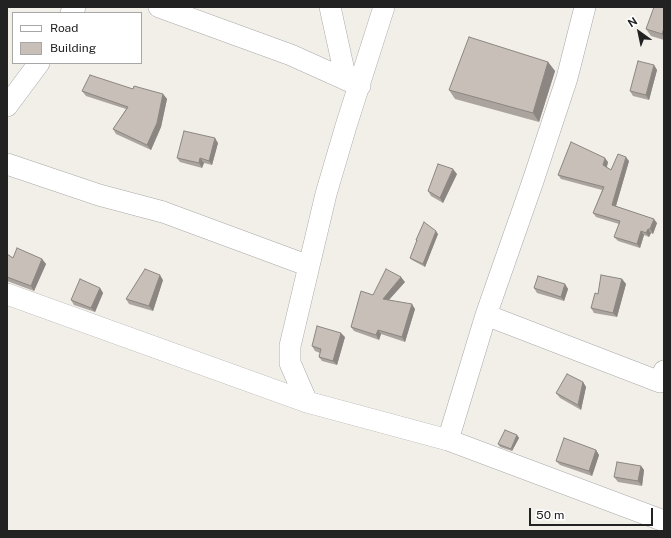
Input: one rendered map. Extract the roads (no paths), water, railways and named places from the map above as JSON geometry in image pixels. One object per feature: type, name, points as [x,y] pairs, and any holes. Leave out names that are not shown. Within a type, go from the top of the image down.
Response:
[{"type":"street","points":[[159,7],[291,55],[353,83]]},
{"type":"street","points":[[330,7],[353,83]]},
{"type":"street","points":[[307,402],[290,364],[290,352],[309,266],[346,126],[353,83],[384,7]]},
{"type":"street","points":[[448,440],[486,315],[534,180],[567,78],[585,7]]},
{"type":"street","points":[[7,106],[38,64]]},
{"type":"street","points":[[7,164],[99,195],[163,212],[309,266]]},
{"type":"street","points":[[7,294],[307,402],[448,440],[664,521]]},
{"type":"street","points":[[486,315],[663,379]]}]
